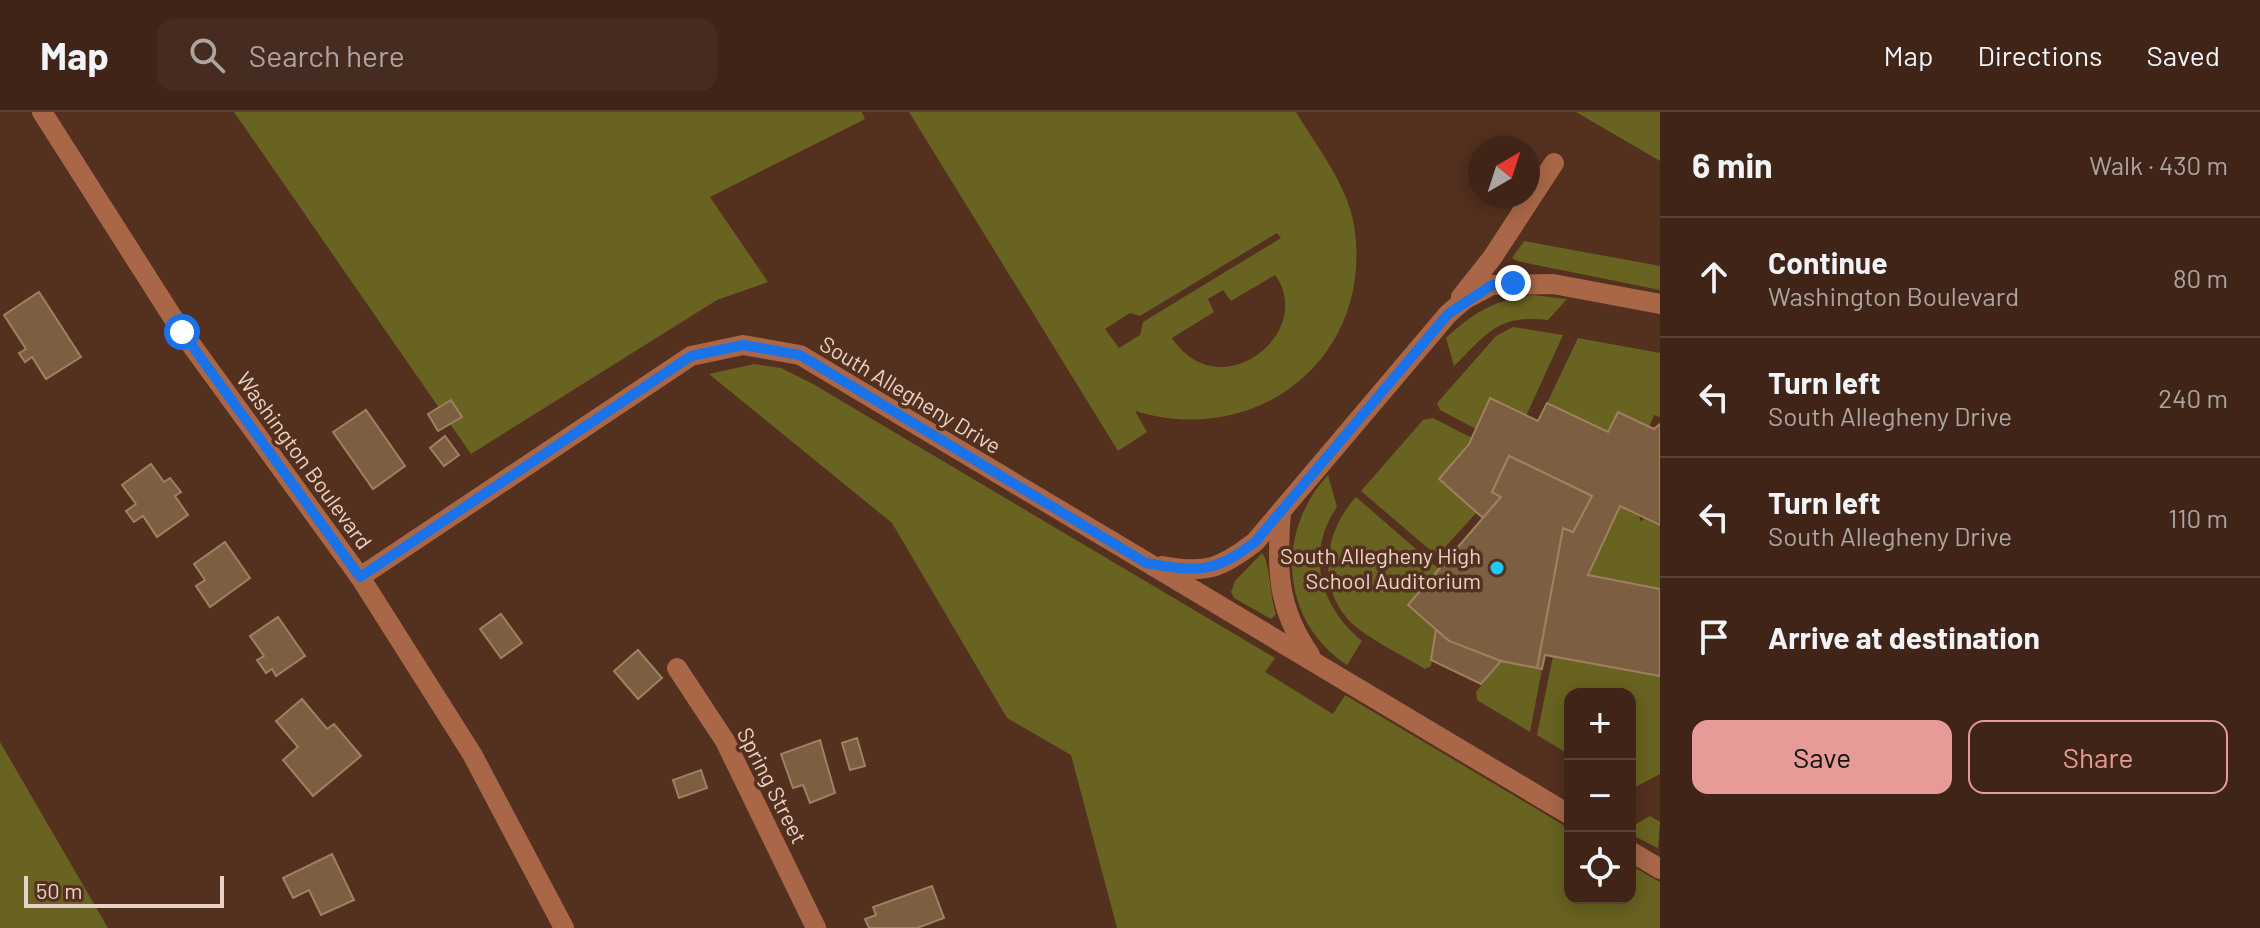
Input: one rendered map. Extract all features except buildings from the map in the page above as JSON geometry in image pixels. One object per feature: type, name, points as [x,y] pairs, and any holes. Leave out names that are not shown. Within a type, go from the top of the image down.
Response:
[{"type":"street","name":"Washington Boulevard","points":[[42,112],[182,332],[360,577],[472,754],[564,928]]},
{"type":"street","points":[[1448,314],[1492,258],[1554,163]]},
{"type":"street","name":"South Allegheny Drive","points":[[1146,563],[1195,572],[1227,563],[1255,542],[1448,314],[1492,285],[1553,284],[1660,304]]},
{"type":"street","name":"South Allegheny Drive","points":[[360,577],[691,356],[743,345],[800,355],[1564,811]]},
{"type":"street","points":[[1281,511],[1279,587],[1294,632],[1314,660]]},
{"type":"street","name":"Spring Street","points":[[677,668],[725,741],[816,928]]},
{"type":"street","points":[[1636,855],[1660,869]]},
{"type":"shaded area","points":[[234,112],[862,112],[865,119],[710,197],[768,282],[717,300],[471,454]]},
{"type":"shaded area","points":[[909,112],[1296,112],[1322,152],[1350,210],[1354,225],[1356,272],[1346,315],[1327,351],[1299,381],[1264,403],[1224,416],[1181,419],[1135,411],[1147,432],[1118,451]],"holes":[[[1277,233],[1281,238],[1143,322],[1140,335],[1119,348],[1105,329],[1130,313],[1140,316]],[[1275,275],[1285,297],[1283,319],[1274,339],[1257,355],[1237,365],[1214,367],[1192,358],[1172,338],[1214,312],[1208,299],[1223,290],[1231,301]]]},
{"type":"shaded area","points":[[1576,112],[1660,112],[1660,161]]},
{"type":"shaded area","points":[[1524,241],[1660,266],[1660,290],[1517,261],[1512,258]]},
{"type":"shaded area","points":[[1533,295],[1567,299],[1548,320],[1517,320],[1495,328],[1454,366],[1446,338],[1485,309],[1507,300]]},
{"type":"shaded area","points":[[1513,327],[1563,335],[1526,416],[1490,398],[1476,429],[1440,410],[1437,403],[1496,336]]},
{"type":"shaded area","points":[[1578,338],[1660,353],[1660,417],[1654,415],[1649,427],[1618,412],[1608,432],[1547,403]]},
{"type":"shaded area","points":[[754,364],[781,368],[813,384],[1275,658],[1265,672],[1333,714],[1345,695],[1564,825],[1564,904],[1636,904],[1636,868],[1660,882],[1660,928],[1117,928],[1071,755],[1007,718],[892,523],[709,374]]},
{"type":"shaded area","points":[[1433,418],[1472,438],[1439,479],[1477,512],[1437,556],[1361,491],[1423,420]]},
{"type":"shaded area","points":[[1328,475],[1337,507],[1322,543],[1322,578],[1336,612],[1362,641],[1347,665],[1325,647],[1308,625],[1292,575],[1293,549],[1299,523],[1311,498]]},
{"type":"shaded area","points":[[1356,497],[1439,569],[1408,605],[1436,630],[1431,666],[1425,669],[1360,630],[1345,616],[1335,600],[1328,565],[1330,547],[1344,512]]},
{"type":"shaded area","points":[[1620,506],[1639,516],[1641,522],[1644,518],[1660,525],[1660,589],[1588,575]]},
{"type":"shaded area","points":[[1262,553],[1267,564],[1276,614],[1271,619],[1234,598],[1231,592],[1235,581]]},
{"type":"shaded area","points":[[1553,656],[1660,676],[1660,774],[1636,787],[1636,688],[1564,688],[1564,751],[1537,735]]},
{"type":"shaded area","points":[[1501,661],[1542,669],[1530,732],[1477,700],[1476,692]]},
{"type":"shaded area","points":[[0,742],[108,928],[0,928]]},
{"type":"shaded area","points":[[1650,816],[1660,822],[1658,848],[1636,837],[1636,824]]},
{"type":"place","name":"South Allegheny High School Auditorium","points":[[1497,568]]},
{"type":"route","points":[[182,332],[360,577],[691,356],[743,345],[800,355],[1146,563],[1195,572],[1227,563],[1255,542],[1299,486],[1448,314],[1464,300],[1492,285],[1513,283]]}]
